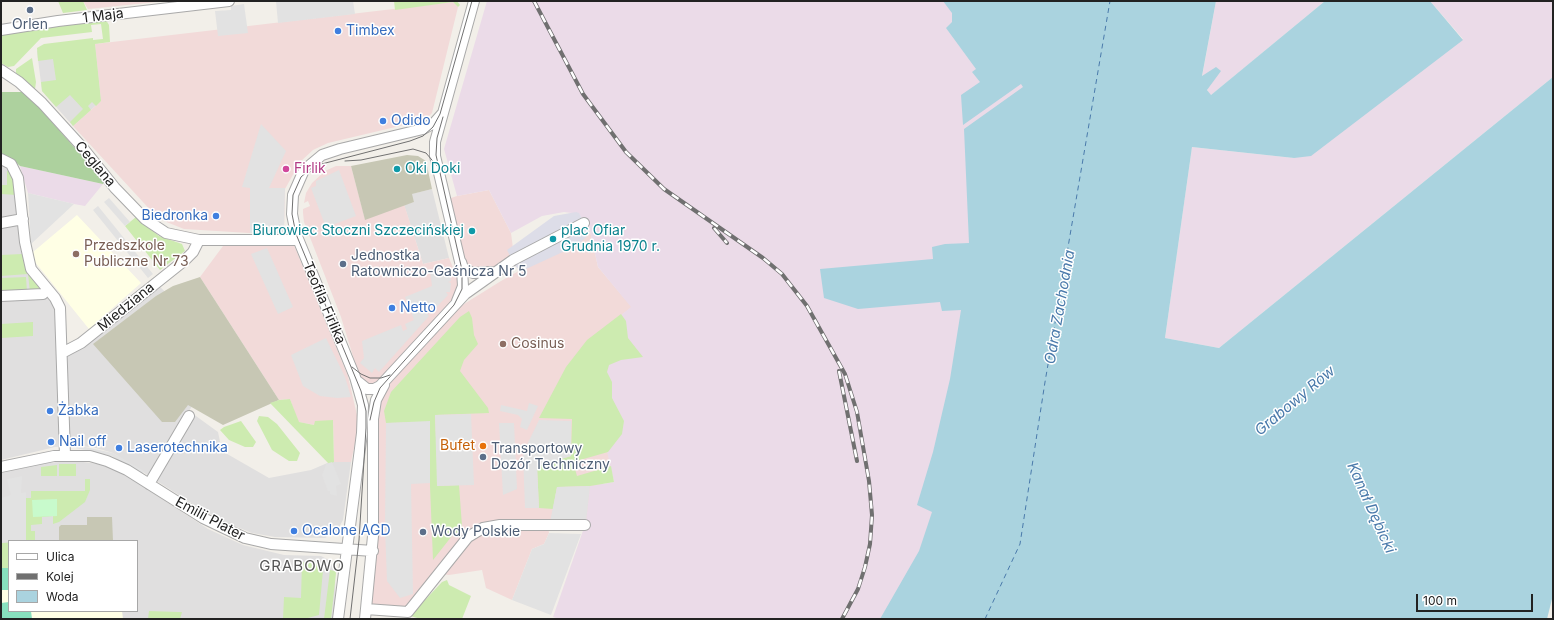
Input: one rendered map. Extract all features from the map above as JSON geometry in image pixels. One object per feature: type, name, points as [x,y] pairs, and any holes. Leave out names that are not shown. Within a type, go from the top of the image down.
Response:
[{"type":"street","name":"1 Maja","points":[[1,30],[58,21],[229,1]]},
{"type":"street","points":[[435,156],[435,138],[474,1]]},
{"type":"street","name":"Ceglana","points":[[1,70],[19,82],[42,103],[144,219],[166,233],[199,240]]},
{"type":"street","name":"Teofila Firlika","points":[[338,619],[363,422],[362,402],[355,377],[298,240],[292,219],[293,200],[297,183],[308,166],[317,158],[329,152],[428,127],[442,114]]},
{"type":"street","points":[[409,133],[418,134],[428,139],[432,144],[460,262],[463,284],[457,301]]},
{"type":"street","points":[[1,159],[9,162],[13,167],[19,182],[26,249],[32,269],[59,305],[62,353],[64,455]]},
{"type":"street","points":[[1,223],[23,219]]},
{"type":"street","points":[[355,377],[361,386],[369,390],[376,388],[388,378],[457,301],[497,270],[513,260],[584,222]]},
{"type":"street","points":[[199,240],[298,240]]},
{"type":"street","name":"Miedziana","points":[[62,353],[81,343],[182,262],[193,252],[199,240]]},
{"type":"street","points":[[460,262],[464,268],[473,273],[480,274],[497,270]]},
{"type":"street","points":[[1,296],[43,294]]},
{"type":"street","points":[[365,619],[373,551],[372,419],[376,400],[388,378]]},
{"type":"street","points":[[149,484],[189,416]]},
{"type":"street","name":"Emilii Plater","points":[[1,467],[64,455],[84,455],[107,461],[127,470],[208,520],[245,538],[271,544],[347,549]]},
{"type":"street","points":[[366,608],[408,612],[468,537],[483,528],[500,525],[585,526]]},
{"type":"street","points":[[347,549],[373,551]]},
{"type":"shaded area","points":[[83,1],[166,1],[88,9]]},
{"type":"shaded area","points":[[276,1],[353,1],[355,14],[278,23]]},
{"type":"shaded area","points":[[487,1],[994,1],[1034,94],[948,521],[892,619],[559,619],[553,617],[586,522],[590,486],[614,482],[583,346],[631,307],[598,267],[590,231],[579,214],[564,212],[542,216],[511,233],[489,190],[457,196],[444,149]]},
{"type":"shaded area","points":[[1216,1],[1325,1],[1210,96],[1202,77]]},
{"type":"shaded area","points":[[1430,1],[1553,1],[1553,77],[1219,348],[1165,338],[1192,147],[1294,158],[1463,39]]},
{"type":"shaded area","points":[[453,2],[458,7],[432,113],[425,120],[328,143],[313,150],[300,162],[285,189],[284,233],[249,233],[184,229],[164,221],[154,214],[73,126],[101,101],[95,44]]},
{"type":"shaded area","points":[[244,4],[248,33],[218,36],[215,11],[231,10],[231,6]]},
{"type":"shaded area","points":[[95,44],[101,101],[73,126],[42,91],[37,51]]},
{"type":"shaded area","points":[[261,124],[286,151],[269,188],[285,188],[284,232],[250,233],[250,188],[242,187]]},
{"type":"shaded area","name":"Oki Doki","points":[[407,155],[418,156],[426,161],[432,189],[412,194],[414,202],[365,220],[351,166]]},
{"type":"shaded area","points":[[1,161],[13,172],[27,269],[54,302],[59,331],[60,358],[91,342],[144,295],[159,286],[219,343],[219,364],[189,411],[218,432],[222,451],[269,478],[311,470],[332,461],[351,462],[343,520],[337,531],[325,538],[275,537],[252,533],[227,523],[196,506],[113,453],[96,448],[76,445],[55,447],[1,460]]},
{"type":"shaded area","points":[[20,166],[103,184],[85,206],[74,204],[28,193]]},
{"type":"shaded area","points":[[336,166],[351,166],[365,219],[404,204],[423,264],[449,258],[459,282],[457,295],[430,327],[381,381],[370,384],[360,379],[341,317],[304,222],[303,209],[310,206],[308,201],[304,203],[306,193],[312,183],[325,171]]},
{"type":"shaded area","points":[[339,170],[356,216],[332,225],[336,236],[330,238],[311,188],[316,186],[316,181]]},
{"type":"shaded area","points":[[432,189],[449,258],[423,264],[404,205],[414,202],[411,194]]},
{"type":"shaded area","points":[[489,190],[511,233],[514,256],[496,268],[475,272],[464,266],[448,199]]},
{"type":"shaded area","points":[[28,193],[74,204],[31,244]]},
{"type":"shaded area","points":[[109,198],[130,222],[125,226],[104,202]]},
{"type":"shaded area","points":[[98,206],[153,274],[148,278],[93,210]]},
{"type":"shaded area","name":"plac Ofiar Grudnia 1970 r.","points":[[576,212],[579,213],[590,233],[578,245],[526,269],[524,272],[516,267],[507,250],[554,216]]},
{"type":"shaded area","points":[[77,215],[141,283],[89,329],[35,262],[33,252]]},
{"type":"shaded area","points":[[590,231],[598,267],[632,307],[583,346],[611,466],[586,522],[479,526],[416,600],[404,609],[371,606],[376,411],[385,389],[456,309],[501,281]]},
{"type":"shaded area","points":[[294,245],[348,376],[359,424],[351,462],[334,462],[333,420],[314,425],[298,422],[290,399],[279,400],[200,277],[223,246]]},
{"type":"shaded area","points":[[267,248],[293,307],[278,314],[251,254]]},
{"type":"shaded area","points":[[442,264],[443,268],[448,267],[451,281],[448,282],[451,283],[450,292],[446,292],[448,295],[430,314],[426,311],[429,316],[379,372],[375,368],[372,373],[360,363],[364,358],[362,341],[401,325],[403,331],[407,329],[405,324],[414,320],[405,297],[432,286],[430,271],[435,270],[434,266]]},
{"type":"shaded area","points":[[200,277],[279,400],[223,425],[188,405],[175,422],[162,422],[93,344],[156,296],[173,286]]},
{"type":"shaded area","points":[[326,338],[345,377],[351,397],[337,398],[320,396],[303,386],[291,355]]},
{"type":"shaded area","points":[[529,403],[538,406],[527,430],[520,427],[522,419],[518,415],[500,411],[501,405],[527,411]]},
{"type":"shaded area","points":[[471,414],[474,485],[437,486],[435,415]]},
{"type":"shaded area","points":[[539,420],[571,421],[571,456],[537,466],[539,508],[525,508],[523,453]]},
{"type":"shaded area","points":[[430,421],[430,483],[411,484],[413,594],[400,598],[387,581],[385,528],[386,423]]},
{"type":"shaded area","points":[[499,423],[514,423],[517,489],[503,495]]},
{"type":"shaded area","points":[[76,445],[113,453],[144,471],[142,474],[112,456],[76,448]]},
{"type":"shaded area","points":[[75,461],[100,464],[130,478],[208,529],[243,545],[284,555],[321,556],[329,560],[335,571],[336,619],[1,619],[1,473],[44,463]]},
{"type":"shaded area","points":[[332,462],[341,484],[336,486],[337,496],[330,494],[322,475],[326,464]]},
{"type":"shaded area","points":[[22,476],[21,493],[26,492],[26,540],[8,540],[8,542],[1,543],[1,498],[11,495],[7,479]]},
{"type":"shaded area","points":[[590,486],[586,522],[550,522],[557,487]]},
{"type":"shaded area","points":[[87,517],[112,517],[113,540],[59,540],[59,527],[61,525],[87,525]]},
{"type":"shaded area","points":[[548,527],[549,533],[544,544],[532,549],[512,600],[486,588],[482,570],[449,575],[441,574],[470,537],[485,530]]},
{"type":"shaded area","points":[[549,533],[581,534],[551,615],[512,600],[532,549],[544,544]]},
{"type":"shaded area","points":[[1,559],[8,559],[8,612],[122,612],[123,619],[1,619]]},
{"type":"green space","points":[[58,1],[83,1],[87,10],[63,13]]},
{"type":"green space","points":[[394,1],[457,1],[460,5],[458,7],[453,2],[395,10]]},
{"type":"green space","points":[[106,20],[109,25],[110,42],[95,44],[101,101],[96,106],[92,102],[88,106],[91,110],[73,126],[70,122],[83,109],[70,95],[56,107],[42,91],[41,82],[56,80],[53,59],[38,61],[37,48],[44,44],[93,38],[93,40],[103,39],[101,24],[91,25],[92,32],[41,38],[14,66],[8,67],[1,63],[1,35],[47,27]]},
{"type":"green space","points":[[32,58],[36,82],[35,89],[16,73],[16,69]]},
{"type":"green space","points":[[1,92],[22,92],[36,104],[104,181],[103,184],[20,166],[11,158],[1,155]]},
{"type":"green space","points":[[7,171],[11,171],[17,195],[1,194],[1,185],[7,185]]},
{"type":"green space","points":[[136,217],[159,236],[182,244],[185,251],[160,270],[125,226]]},
{"type":"green space","points":[[22,254],[32,278],[43,291],[30,292],[28,274],[1,276],[1,255]]},
{"type":"green space","points":[[26,277],[27,292],[1,294],[1,278]]},
{"type":"green space","points":[[469,311],[472,318],[474,335],[478,344],[464,360],[460,371],[488,408],[489,413],[435,415],[438,486],[459,485],[462,526],[461,535],[455,532],[433,560],[430,486],[430,422],[386,423],[384,411],[391,392],[460,317]]},
{"type":"green space","points":[[621,314],[626,321],[628,338],[643,357],[621,360],[609,365],[607,372],[612,382],[612,398],[624,421],[622,434],[608,452],[573,462],[577,476],[611,466],[614,482],[590,486],[557,487],[553,509],[539,508],[537,466],[571,456],[572,419],[539,418],[566,367],[587,340]]},
{"type":"green space","points":[[33,322],[33,336],[1,338],[1,324]]},
{"type":"green space","points":[[290,399],[299,422],[314,425],[315,421],[333,420],[334,462],[329,464],[270,403]]},
{"type":"green space","points":[[259,416],[268,417],[277,424],[300,453],[297,461],[289,461],[272,450],[257,421]]},
{"type":"green space","points":[[241,421],[256,442],[253,447],[245,447],[229,440],[220,430]]},
{"type":"green space","points":[[59,464],[76,464],[76,476],[59,476]]},
{"type":"green space","points":[[57,465],[57,476],[41,476],[41,467]]},
{"type":"green space","points":[[85,479],[90,479],[90,490],[85,502],[59,522],[53,524],[53,516],[42,517],[42,524],[31,525],[31,531],[35,531],[35,540],[25,540],[26,498],[31,498],[31,491],[85,491]]},
{"type":"green space","points":[[57,499],[57,516],[33,517],[32,500]]},
{"type":"green space","points":[[8,542],[8,568],[1,568],[1,543]]},
{"type":"green space","points":[[302,562],[317,563],[323,570],[319,615],[304,619],[283,619],[284,597],[301,598]]},
{"type":"green space","points":[[1,568],[8,568],[8,590],[1,590]]},
{"type":"green space","points":[[330,570],[335,571],[336,573],[331,619],[324,619]]},
{"type":"green space","points":[[447,580],[449,585],[471,596],[462,619],[421,619],[410,616],[442,582]]},
{"type":"green space","points":[[8,602],[8,612],[31,612],[32,619],[1,619],[1,603]]},
{"type":"green space","points":[[149,611],[182,612],[180,619],[148,619]]},
{"type":"water","points":[[943,1],[1216,1],[1202,76],[1216,67],[1221,71],[1207,90],[1211,95],[1325,1],[1430,1],[1463,40],[1311,156],[1294,158],[1192,147],[1165,338],[1219,348],[1553,77],[1553,595],[1547,619],[880,619],[919,551],[932,512],[917,505],[933,452],[950,379],[961,310],[942,311],[940,302],[858,309],[824,298],[820,269],[933,259],[932,247],[945,244],[969,243],[964,129],[1023,87],[1021,84],[963,125],[961,95],[980,82],[972,72],[976,69],[946,28],[952,22],[952,13]]},
{"type":"ferry route","points":[[985,619],[1020,544],[1045,382],[1110,1]]},
{"type":"tram line","points":[[350,619],[359,540],[366,411],[361,391],[296,234],[292,214],[293,195],[301,177],[314,166],[410,141],[423,136],[433,127],[440,114],[472,1]]},
{"type":"tram line","points":[[370,420],[374,402],[380,388],[454,305],[462,289],[462,270],[436,155],[437,138],[443,117]]},
{"type":"tram line","points":[[345,161],[361,160],[413,149],[426,153],[437,166]]},
{"type":"tram line","points":[[352,367],[361,374],[370,378],[381,378],[390,375]]},
{"type":"railway","points":[[534,1],[583,94],[626,152],[664,189],[763,258],[782,274],[807,306],[845,374],[857,412],[869,481],[872,515],[870,544],[865,567],[858,589],[842,619]]},
{"type":"railway","points":[[714,228],[727,243]]},
{"type":"railway","points":[[839,371],[857,461]]},
{"type":"place","name":"Orlen","points":[[30,10]]},
{"type":"place","name":"Timbex","points":[[338,31]]},
{"type":"place","name":"Odido","points":[[383,121]]},
{"type":"place","name":"Firlik","points":[[286,169]]},
{"type":"place","name":"Oki Doki","points":[[397,169]]},
{"type":"place","name":"Biedronka","points":[[216,216]]},
{"type":"place","name":"Biurowiec Stoczni Szczecińskiej","points":[[472,231]]},
{"type":"place","name":"plac Ofiar Grudnia 1970 r.","points":[[553,239]]},
{"type":"place","name":"Przedszkole Publiczne Nr 73","points":[[76,254]]},
{"type":"place","name":"Jednostka Ratowniczo-Gaśnicza Nr 5","points":[[343,264]]},
{"type":"place","name":"Netto","points":[[392,308]]},
{"type":"place","name":"Cosinus","points":[[503,344]]},
{"type":"place","name":"Żabka","points":[[50,411]]},
{"type":"place","name":"Nail off","points":[[51,442]]},
{"type":"place","name":"Bufet","points":[[483,446]]},
{"type":"place","name":"Laserotechnika","points":[[119,448]]},
{"type":"place","name":"Transportowy Dozór Techniczny","points":[[483,457]]},
{"type":"place","name":"Ocalone AGD","points":[[294,531]]},
{"type":"place","name":"Wody Polskie","points":[[423,532]]},
{"type":"district","name":"GRABOWO","points":[[302,566]]},
{"type":"water label","name":"Odra Zachodnia","points":[[1060,307]]},
{"type":"water label","name":"Grabowy Rów","points":[[1295,401]]},
{"type":"water label","name":"Kanał Dębicki","points":[[1371,508]]}]
